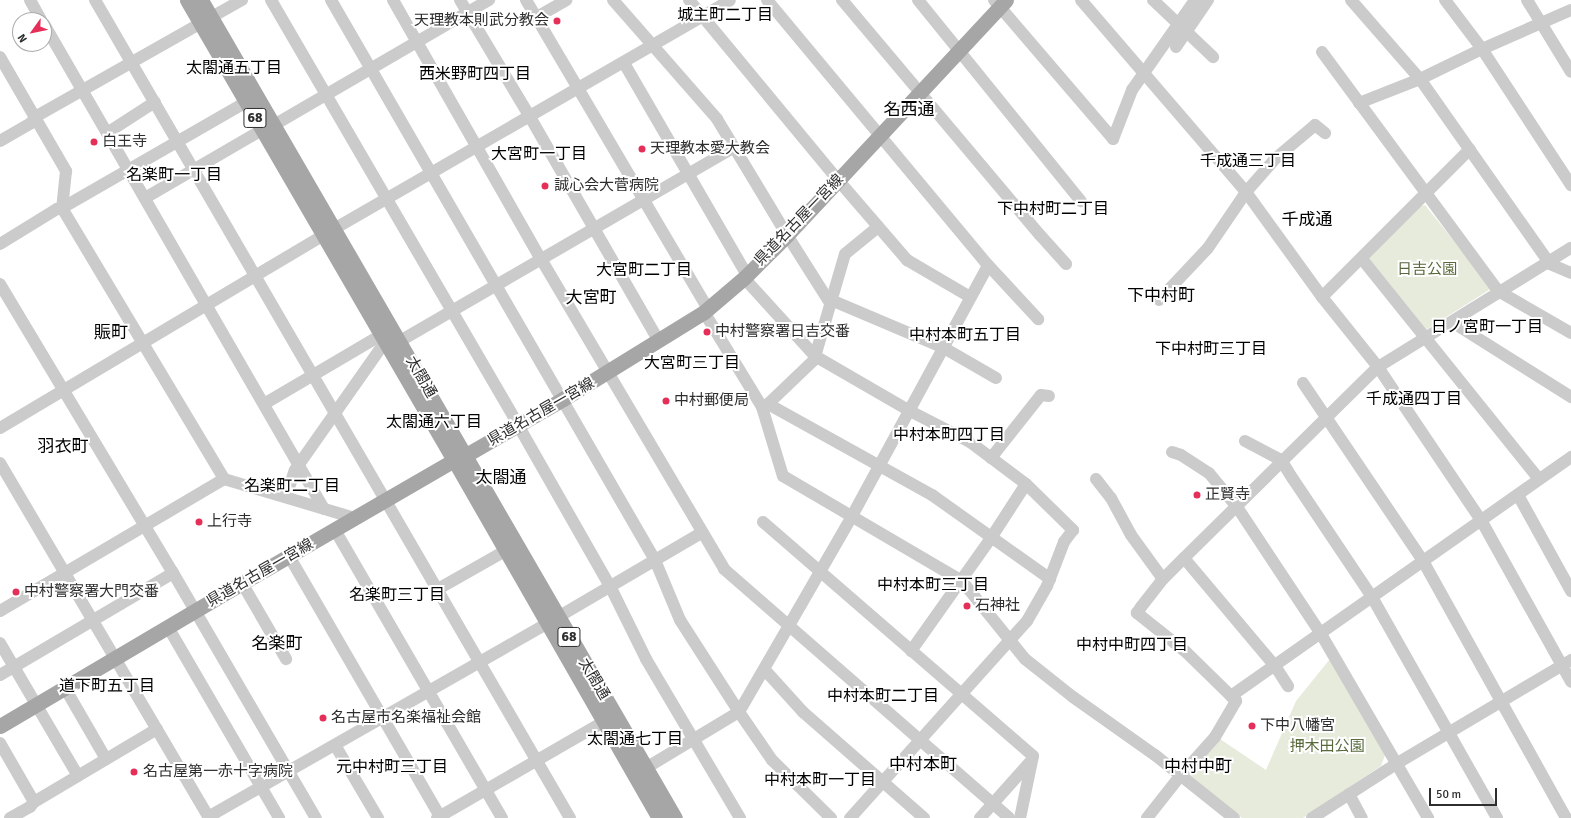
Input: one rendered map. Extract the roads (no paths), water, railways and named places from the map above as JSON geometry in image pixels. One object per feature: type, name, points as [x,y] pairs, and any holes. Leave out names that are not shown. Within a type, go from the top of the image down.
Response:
[{"type":"main road","name":"太閤通","points":[[187,0],[206,20],[389,339],[460,457],[553,620],[603,722],[658,818]]},
{"type":"main road","name":"太閤通","points":[[202,0],[206,20],[246,102],[268,128]]},
{"type":"main road","name":"県道名古屋一宮線","points":[[0,726],[242,583],[563,399],[706,311],[746,276],[787,234],[960,49],[1000,2]]},
{"type":"main road","name":"太閤通","points":[[460,457],[505,550],[553,620],[646,768],[675,818]]},
{"type":"street","points":[[30,0],[37,12]]},
{"type":"street","points":[[96,0],[312,376],[438,589],[570,818]]},
{"type":"street","points":[[0,141],[30,123],[35,117],[242,0]]},
{"type":"street","points":[[272,0],[610,586],[646,660],[740,818]]},
{"type":"street","points":[[331,0],[655,560],[680,620],[739,712],[772,760],[831,818]]},
{"type":"street","points":[[393,0],[541,259],[724,569],[1009,818]]},
{"type":"street","points":[[460,0],[530,116],[659,341]]},
{"type":"street","points":[[145,198],[489,0]]},
{"type":"street","points":[[526,0],[579,88],[706,311],[765,405],[783,476],[962,581],[1030,663],[1181,775],[1234,818]]},
{"type":"street","points":[[536,17],[566,0]]},
{"type":"street","points":[[613,0],[717,119],[787,234],[831,302],[944,348],[996,378]]},
{"type":"street","points":[[689,0],[838,180],[908,260],[970,297]]},
{"type":"street","points":[[0,428],[328,232],[624,63],[730,0]]},
{"type":"street","points":[[767,0],[988,265],[1038,320]]},
{"type":"street","points":[[842,0],[919,93],[1066,264]]},
{"type":"street","points":[[918,0],[960,49],[1081,201]]},
{"type":"street","points":[[1081,0],[1246,192],[1322,297],[1378,367],[1481,520],[1566,662],[1571,682]]},
{"type":"street","points":[[1153,0],[1213,57]]},
{"type":"street","points":[[1176,47],[1195,0]]},
{"type":"street","points":[[1000,2],[1113,139],[1132,90],[1144,72],[1208,0]]},
{"type":"street","points":[[1351,0],[1420,79],[1550,264],[1571,273]]},
{"type":"street","points":[[1445,0],[1482,49],[1571,185]]},
{"type":"street","points":[[1527,0],[1571,72]]},
{"type":"street","points":[[1359,103],[1420,79],[1482,49],[1571,10]]},
{"type":"street","points":[[52,38],[207,304],[324,509]]},
{"type":"street","points":[[1322,52],[1500,292],[1571,333]]},
{"type":"street","points":[[0,57],[66,171],[62,208],[224,479],[355,518]]},
{"type":"street","points":[[624,63],[746,276],[815,356],[910,411],[961,437],[1026,484],[1073,530],[1064,542],[1050,579],[1027,621],[850,818]]},
{"type":"street","points":[[107,133],[155,102]]},
{"type":"street","points":[[0,244],[57,209],[62,208],[246,102]]},
{"type":"street","points":[[1159,300],[1208,248],[1246,192],[1276,158],[1315,125],[1325,133]]},
{"type":"street","points":[[264,404],[312,376],[452,311],[734,147]]},
{"type":"street","points":[[1322,297],[1362,259],[1470,149]]},
{"type":"street","points":[[765,405],[814,360],[845,254],[878,227]]},
{"type":"street","points":[[1148,818],[1181,775],[1215,736],[1236,701],[1186,652],[1137,613],[1163,579],[1237,507],[1281,460],[1378,367],[1571,248]]},
{"type":"street","points":[[1362,259],[1539,479]]},
{"type":"street","points":[[646,768],[739,712],[765,670],[819,571],[852,516],[878,465],[910,411],[988,265]]},
{"type":"street","points":[[0,284],[173,573],[316,818]]},
{"type":"street","points":[[1452,322],[1571,397]]},
{"type":"street","points":[[286,497],[295,470],[389,339]]},
{"type":"street","points":[[1303,383],[1423,561],[1502,700],[1566,818]]},
{"type":"street","points":[[991,458],[1041,395],[1049,396]]},
{"type":"street","points":[[765,405],[932,495],[1050,579]]},
{"type":"street","points":[[1245,441],[1281,460],[1372,597],[1497,818]]},
{"type":"street","points":[[1172,452],[1181,455],[1209,473],[1237,507],[1320,634],[1428,818]]},
{"type":"street","points":[[1231,696],[1571,457]]},
{"type":"street","points":[[0,463],[94,620],[209,818],[553,620],[701,532]]},
{"type":"street","points":[[0,611],[144,524],[224,479]]},
{"type":"street","points":[[1096,479],[1111,498],[1131,535],[1163,579]]},
{"type":"street","points":[[911,651],[962,581],[1026,484]]},
{"type":"street","points":[[1518,494],[1571,591]]},
{"type":"street","points":[[763,522],[1033,756],[1020,818]]},
{"type":"street","points":[[335,530],[502,818]]},
{"type":"street","points":[[438,589],[505,550]]},
{"type":"street","points":[[289,556],[440,817],[603,722]]},
{"type":"street","points":[[1184,558],[1275,666],[1288,686]]},
{"type":"street","points":[[0,675],[173,573]]},
{"type":"street","points":[[242,583],[286,659]]},
{"type":"street","points":[[168,627],[279,818]]},
{"type":"street","points":[[0,642],[78,776]]},
{"type":"street","points":[[1312,818],[1396,764],[1566,662]]},
{"type":"street","points":[[765,670],[803,712],[924,818]]},
{"type":"street","points":[[65,688],[106,759]]},
{"type":"street","points":[[10,818],[30,807],[34,802],[157,729]]},
{"type":"street","points":[[0,743],[34,802]]},
{"type":"street","points":[[335,745],[378,818]]},
{"type":"street","points":[[980,818],[1032,760]]},
{"type":"street","points":[[1349,794],[1362,818]]},
{"type":"place","name":"天理教本則武分教会","points":[[557,21]]},
{"type":"place","name":"白王寺","points":[[94,142]]},
{"type":"place","name":"天理教本愛大教会","points":[[642,149]]},
{"type":"place","name":"誠心会大菅病院","points":[[545,186]]},
{"type":"place","name":"中村警察署日吉交番","points":[[707,332]]},
{"type":"place","name":"中村郵便局","points":[[666,401]]},
{"type":"place","name":"正賢寺","points":[[1197,495]]},
{"type":"place","name":"上行寺","points":[[199,522]]},
{"type":"place","name":"中村警察署大門交番","points":[[16,592]]},
{"type":"place","name":"石神社","points":[[967,606]]},
{"type":"place","name":"名古屋市名楽福祉会館","points":[[323,718]]},
{"type":"place","name":"下中八幡宮","points":[[1252,726]]},
{"type":"place","name":"名古屋第一赤十字病院","points":[[134,772]]},
{"type":"district","name":"城主町二丁目","points":[[725,15]]},
{"type":"district","name":"太閤通五丁目","points":[[234,68]]},
{"type":"district","name":"西米野町四丁目","points":[[475,74]]},
{"type":"district","name":"名西通","points":[[909,110]]},
{"type":"district","name":"大宮町一丁目","points":[[539,154]]},
{"type":"district","name":"千成通三丁目","points":[[1248,161]]},
{"type":"district","name":"名楽町一丁目","points":[[174,175]]},
{"type":"district","name":"下中村町二丁目","points":[[1053,209]]},
{"type":"district","name":"千成通","points":[[1307,220]]},
{"type":"district","name":"大宮町二丁目","points":[[644,270]]},
{"type":"district","name":"下中村町","points":[[1161,296]]},
{"type":"district","name":"大宮町","points":[[591,298]]},
{"type":"district","name":"日ノ宮町一丁目","points":[[1487,327]]},
{"type":"district","name":"賑町","points":[[111,333]]},
{"type":"district","name":"中村本町五丁目","points":[[965,335]]},
{"type":"district","name":"下中村町三丁目","points":[[1211,349]]},
{"type":"district","name":"大宮町三丁目","points":[[692,363]]},
{"type":"district","name":"千成通四丁目","points":[[1414,399]]},
{"type":"district","name":"太閤通六丁目","points":[[434,422]]},
{"type":"district","name":"中村本町四丁目","points":[[949,435]]},
{"type":"district","name":"羽衣町","points":[[63,447]]},
{"type":"district","name":"太閤通","points":[[501,478]]},
{"type":"district","name":"名楽町二丁目","points":[[292,486]]},
{"type":"district","name":"中村本町三丁目","points":[[933,585]]},
{"type":"district","name":"名楽町三丁目","points":[[397,595]]},
{"type":"district","name":"名楽町","points":[[277,644]]},
{"type":"district","name":"中村中町四丁目","points":[[1132,645]]},
{"type":"district","name":"道下町五丁目","points":[[107,686]]},
{"type":"district","name":"中村本町二丁目","points":[[883,696]]},
{"type":"district","name":"太閤通七丁目","points":[[635,739]]},
{"type":"district","name":"中村本町","points":[[923,765]]},
{"type":"district","name":"元中村町三丁目","points":[[392,767]]},
{"type":"district","name":"中村中町","points":[[1198,767]]},
{"type":"district","name":"中村本町一丁目","points":[[820,780]]},
{"type":"park label","name":"日吉公園","points":[[1427,270]]},
{"type":"park label","name":"押木田公園","points":[[1327,747]]}]
